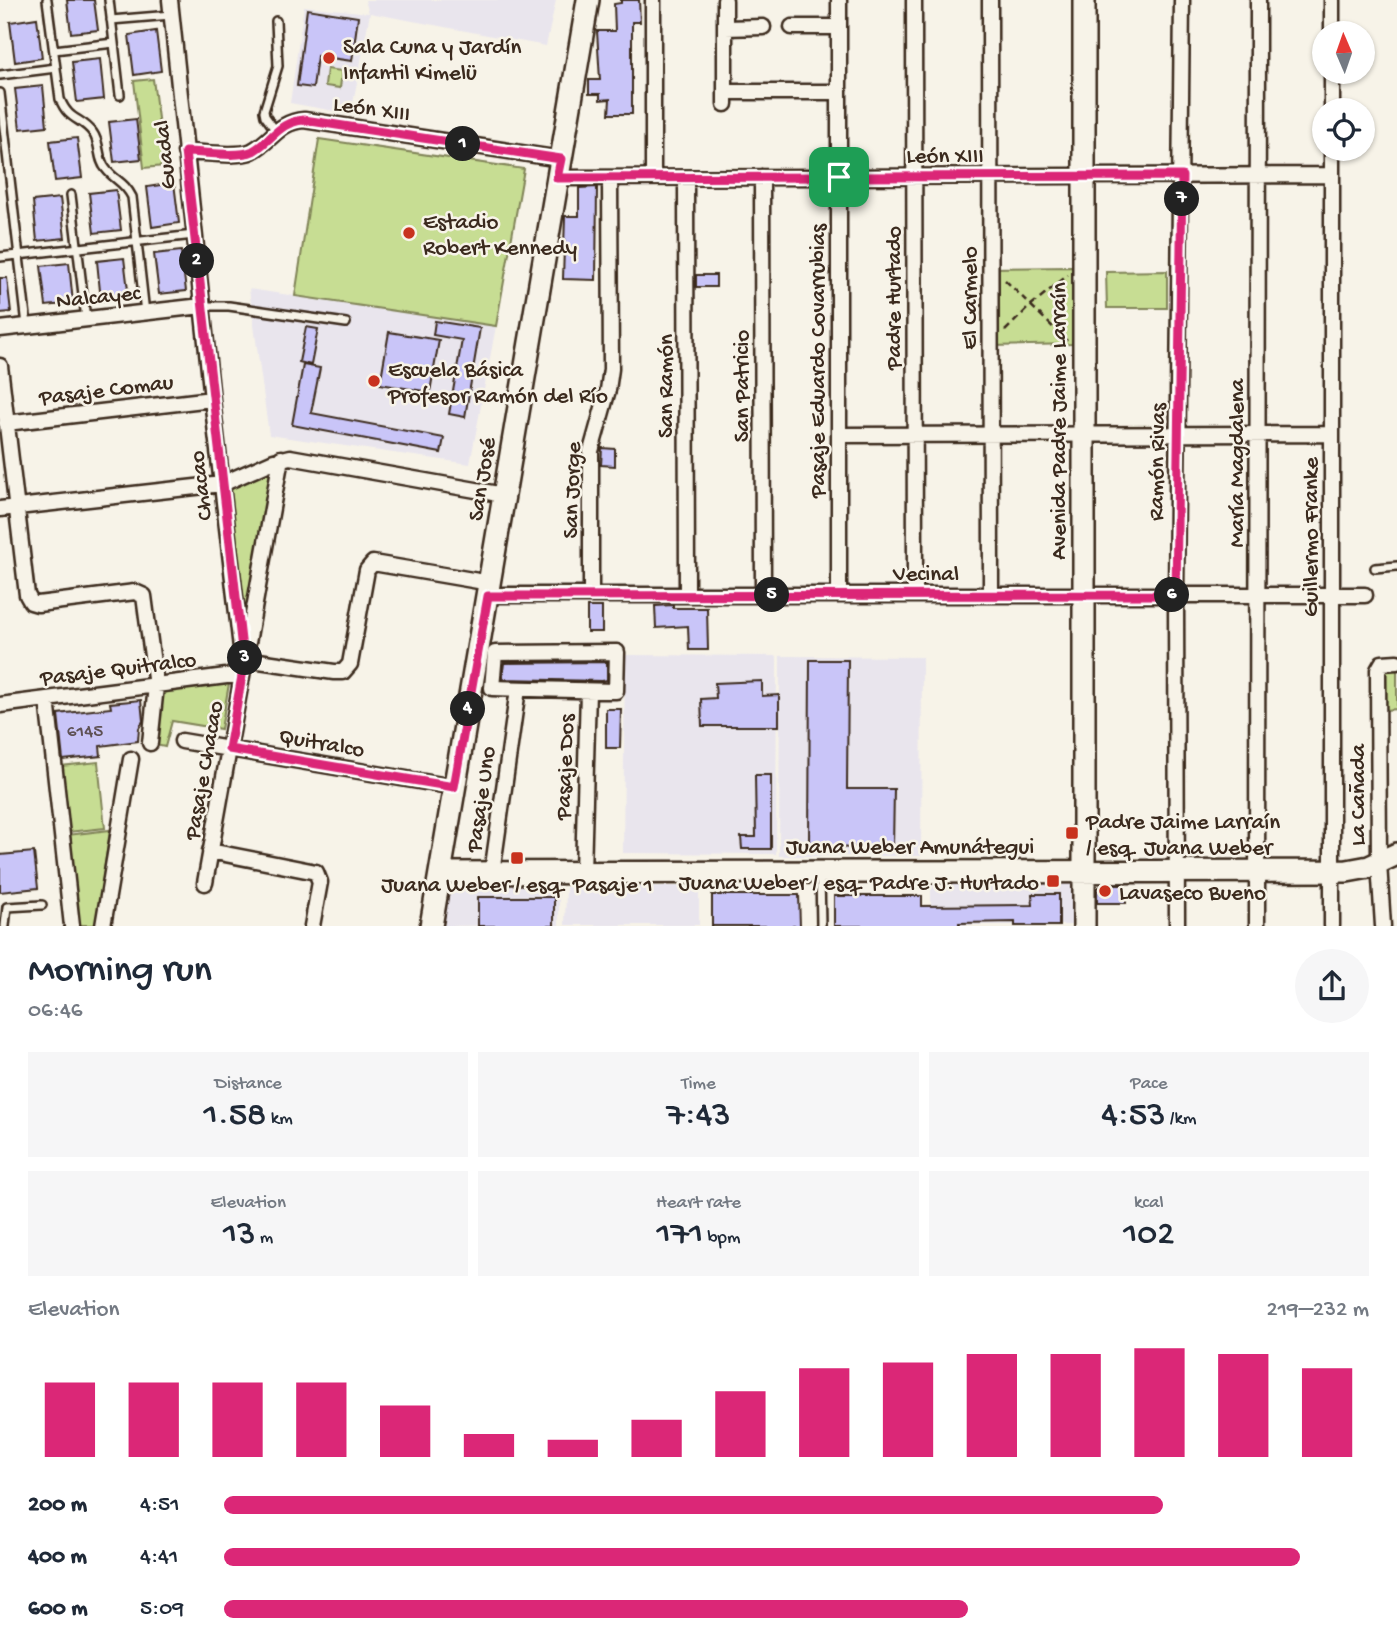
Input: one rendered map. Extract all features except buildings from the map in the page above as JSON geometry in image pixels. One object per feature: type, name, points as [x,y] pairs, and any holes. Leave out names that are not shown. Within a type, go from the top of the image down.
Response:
[{"type":"street","name":"San José","points":[[431,926],[588,0]]},
{"type":"street","points":[[653,0],[653,177]]},
{"type":"street","points":[[725,0],[725,98],[839,92]]},
{"type":"street","name":"Pasaje Eduardo Covarrubias","points":[[839,0],[839,595]]},
{"type":"street","name":"Padre Hurtado","points":[[914,0],[915,595]]},
{"type":"street","name":"El Carmelo","points":[[990,0],[991,595]]},
{"type":"street","name":"Avenida Padre Jaime Larraín","points":[[1084,0],[1084,926]]},
{"type":"street","name":"Ramón Rivas","points":[[1177,926],[1176,595],[1182,0]]},
{"type":"street","name":"María Magdalena","points":[[1257,926],[1258,0]]},
{"type":"street","points":[[1332,0],[1332,21]]},
{"type":"street","name":"Guadal","points":[[170,8],[202,306]]},
{"type":"street","points":[[725,28],[763,27]]},
{"type":"street","points":[[792,27],[839,27]]},
{"type":"street","name":"León XIII","points":[[185,152],[244,154],[287,123],[304,120],[610,177],[1332,175]]},
{"type":"street","name":"Guillermo Franke","points":[[1332,161],[1332,926]]},
{"type":"street","name":"San Jorge","points":[[591,595],[590,451],[608,390],[611,369],[610,177]]},
{"type":"street","name":"San Patricio","points":[[762,177],[763,595]]},
{"type":"street","name":"San Ramón","points":[[686,178],[687,595]]},
{"type":"street","name":"Nalcayec","points":[[0,329],[202,306]]},
{"type":"street","name":"Chacao","points":[[202,306],[244,666]]},
{"type":"street","points":[[0,366],[27,595],[31,602],[38,604],[141,593],[145,599],[156,686],[150,743]]},
{"type":"street","name":"Pasaje Comau","points":[[6,423],[212,399]]},
{"type":"street","points":[[839,435],[1332,434]]},
{"type":"street","points":[[0,509],[222,484],[281,458],[298,458],[504,495]]},
{"type":"street","name":"Pasaje Chacao","points":[[205,883],[281,458]]},
{"type":"street","name":"Pasaje Quitralco","points":[[0,705],[156,686],[244,666],[343,672],[350,664],[367,570],[373,563],[489,589]]},
{"type":"street","name":"Vecinal","points":[[489,589],[591,595],[1366,595]]},
{"type":"street","points":[[518,689],[492,688],[495,653],[617,652],[616,691],[587,691]]},
{"type":"street","name":"La Cañada","points":[[1383,926],[1388,859],[1378,670],[1380,665],[1397,662]]},
{"type":"street","name":"Pasaje Dos","points":[[518,689],[587,691],[583,873]]},
{"type":"street","name":"Pasaje Uno","points":[[492,873],[518,689]]},
{"type":"street","points":[[47,699],[72,926]]},
{"type":"street","name":"Quitralco","points":[[182,741],[454,787]]},
{"type":"street","points":[[103,926],[131,759]]},
{"type":"street","points":[[210,851],[316,872],[320,882],[312,926]]},
{"type":"street","name":"Juana Weber Amunátegui","points":[[440,873],[1332,871],[1358,870],[1388,859]]},
{"type":"lane","points":[[47,0],[60,99],[64,109],[72,118],[87,125],[94,134],[106,170],[127,187],[132,197],[145,313]]},
{"type":"lane","points":[[109,0],[120,95]]},
{"type":"lane","points":[[111,20],[170,8]]},
{"type":"lane","points":[[276,21],[278,66],[264,111],[276,131]]},
{"type":"lane","points":[[54,50],[114,43]]},
{"type":"lane","points":[[0,75],[56,68]]},
{"type":"lane","points":[[0,95],[27,326]]},
{"type":"lane","points":[[0,187],[11,186]]},
{"type":"lane","points":[[71,195],[86,320]]},
{"type":"lane","points":[[0,257],[194,235]]},
{"type":"lane","points":[[202,306],[229,306],[346,323]]},
{"type":"lane","points":[[1375,568],[1397,566]]},
{"type":"lane","points":[[820,872],[821,926]]},
{"type":"lane","points":[[5,926],[7,907],[42,905]]},
{"type":"path","points":[[991,346],[1030,306],[1084,261]]},
{"type":"path","points":[[990,265],[1084,357]]},
{"type":"shaded area","points":[[365,0],[556,0],[546,46],[370,13],[351,114],[290,103],[304,6],[369,13]]},
{"type":"shaded area","name":"Escuela Básica Profesor Ramón del Río","points":[[249,289],[496,326],[470,464],[269,435]]},
{"type":"shaded area","points":[[625,655],[777,656],[776,854],[623,853]]},
{"type":"shaded area","points":[[780,656],[922,657],[921,856],[779,856]]},
{"type":"shaded area","points":[[931,881],[1072,882],[1072,925],[931,925]]},
{"type":"shaded area","points":[[455,882],[559,886],[559,925],[444,926],[450,888]]},
{"type":"shaded area","points":[[699,886],[699,925],[565,925],[566,887]]},
{"type":"green space","points":[[327,69],[342,71],[340,88],[325,86]]},
{"type":"green space","points":[[153,79],[164,166],[144,168],[134,81]]},
{"type":"green space","name":"Estadio Robert Kennedy","points":[[319,139],[524,169],[496,326],[295,296]]},
{"type":"green space","points":[[1072,267],[1073,344],[992,346],[990,268]]},
{"type":"green space","points":[[1167,271],[1167,308],[1107,308],[1106,272]]},
{"type":"green space","points":[[278,463],[245,648],[227,483]]},
{"type":"green space","points":[[1397,668],[1397,709],[1385,710],[1384,669]]},
{"type":"green space","points":[[230,678],[221,729],[172,721],[165,747],[151,744],[153,689]]},
{"type":"green space","points":[[98,762],[105,828],[68,832],[61,766]]},
{"type":"green space","points":[[110,830],[96,925],[68,925],[59,836]]},
{"type":"place","name":"Sala Cuna y Jardín Infantil Kimelü","points":[[329,58]]},
{"type":"place","name":"Estadio Robert Kennedy","points":[[409,233]]},
{"type":"place","name":"Escuela Básica Profesor Ramón del Río","points":[[374,381]]},
{"type":"place","name":"Padre Jaime Larraín / esq. Juana Weber","points":[[1072,833]]},
{"type":"place","name":"Juana Weber / esq. Pasaje 1","points":[[517,858]]},
{"type":"place","name":"Juana Weber / esq. Padre J. Hurtado","points":[[1053,881]]},
{"type":"place","name":"Lavaseco Bueno","points":[[1105,891]]},
{"type":"route","points":[[304,120],[561,159],[557,178],[839,177],[1182,176],[1176,595],[488,596],[454,787],[229,749],[245,659],[212,399],[185,152],[244,154],[287,123],[304,120]]}]
